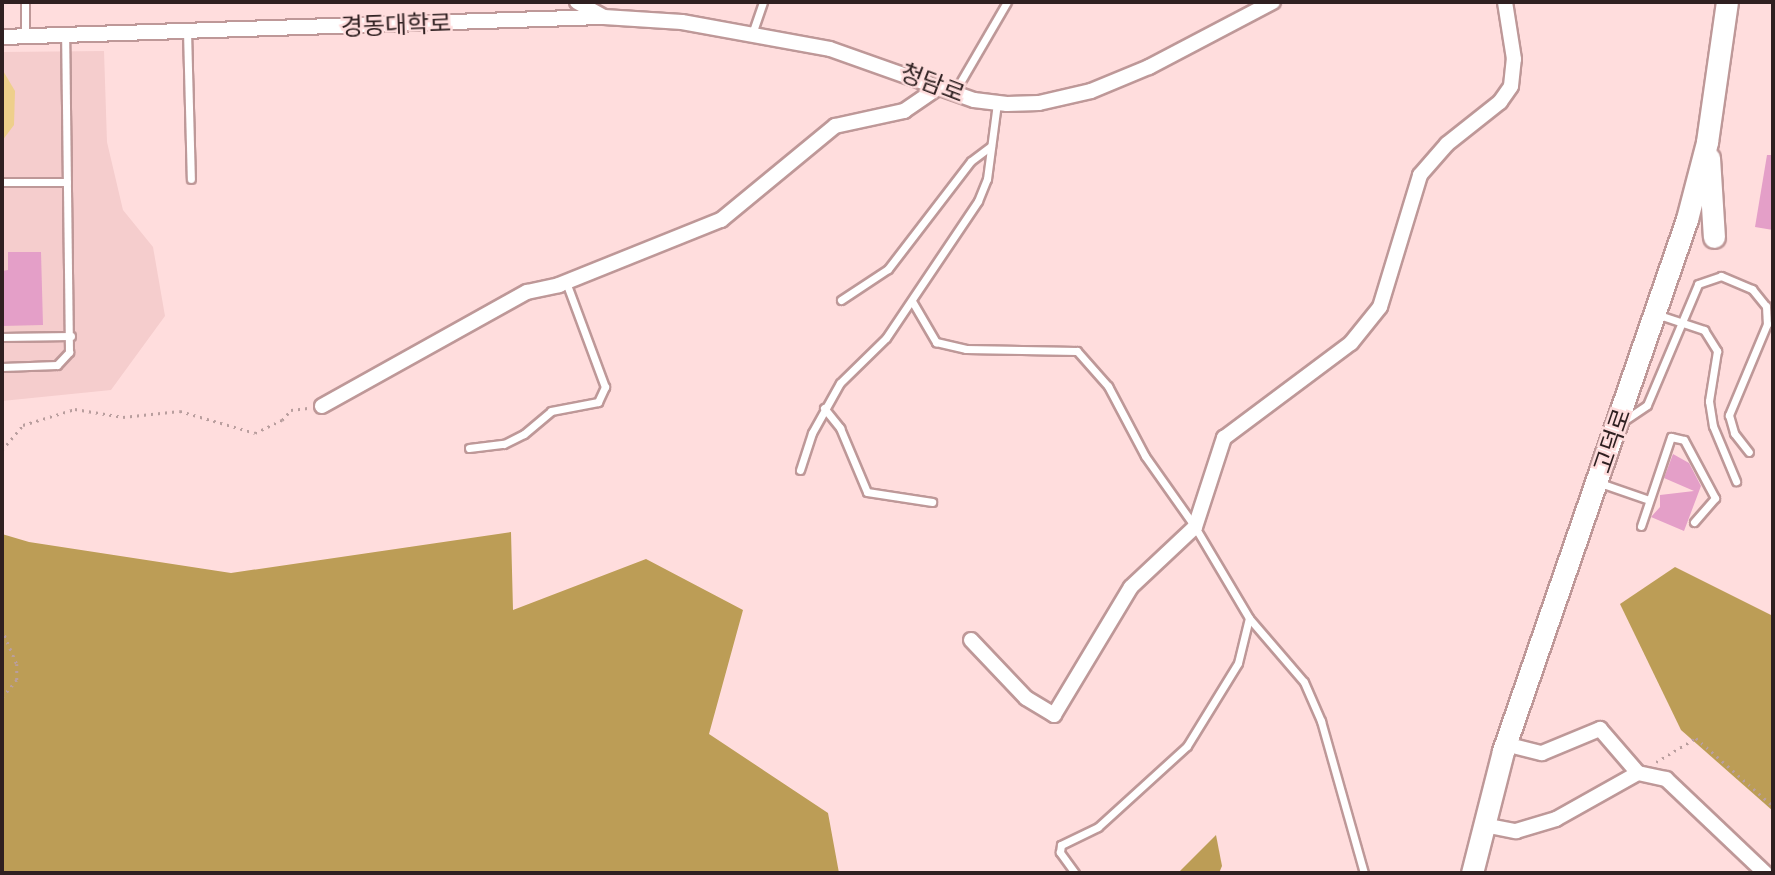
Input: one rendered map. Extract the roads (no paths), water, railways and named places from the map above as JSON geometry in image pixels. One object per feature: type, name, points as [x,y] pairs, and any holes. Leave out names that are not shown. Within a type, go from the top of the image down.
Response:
[{"type":"main road","name":"고덕로","points":[[1472,873],[1505,744],[1619,425],[1656,314],[1707,142],[1727,2]]},
{"type":"main road","points":[[1707,142],[1714,237]]},
{"type":"street","name":"청담로","points":[[577,2],[604,17],[752,34],[862,57],[954,93],[997,103],[1039,103],[1091,91],[1149,67],[1273,2]]},
{"type":"street","points":[[971,640],[1026,698],[1055,715],[1131,587],[1195,527],[1224,438],[1351,343],[1380,307],[1420,175],[1447,144],[1500,102],[1511,86],[1514,59],[1505,2]]},
{"type":"street","name":"경동대학로","points":[[2,37],[604,17]]},
{"type":"street","points":[[321,406],[527,292],[566,282],[721,220],[835,126],[904,111],[939,87]]},
{"type":"street","points":[[1505,744],[1542,753],[1600,729],[1638,773],[1666,779],[1765,873]]},
{"type":"street","points":[[1484,825],[1516,831],[1556,819],[1638,773]]},
{"type":"lane","points":[[25,2],[25,37]]},
{"type":"lane","points":[[752,34],[763,2]]},
{"type":"lane","points":[[954,93],[1007,2]]},
{"type":"lane","points":[[187,31],[191,179]]},
{"type":"lane","points":[[2,367],[62,363],[71,336],[65,37]]},
{"type":"lane","points":[[800,470],[824,408],[840,383],[886,338],[978,201],[991,146],[997,103]]},
{"type":"lane","points":[[841,300],[888,269],[971,161],[991,146]]},
{"type":"lane","points":[[2,182],[67,182]]},
{"type":"lane","points":[[1619,425],[1647,405],[1694,292],[1707,278],[1721,275],[1752,289],[1766,306],[1767,324],[1729,415],[1734,433],[1749,452]]},
{"type":"lane","points":[[469,448],[503,444],[524,434],[551,411],[598,402],[606,387],[566,282]]},
{"type":"lane","points":[[912,301],[936,342],[944,345],[1077,351],[1108,386],[1144,456],[1195,527],[1249,618],[1304,682],[1321,721],[1364,873]]},
{"type":"lane","points":[[1656,314],[1704,330],[1717,351],[1709,401],[1713,426],[1736,481]]},
{"type":"lane","points":[[2,337],[71,336]]},
{"type":"lane","points":[[824,408],[840,428],[867,492],[932,502]]},
{"type":"lane","points":[[1642,526],[1671,437],[1684,440],[1715,498],[1694,522]]},
{"type":"lane","points":[[1599,483],[1649,500]]},
{"type":"lane","points":[[1075,873],[1060,852],[1061,845],[1098,827],[1187,746],[1238,663],[1249,618]]}]
